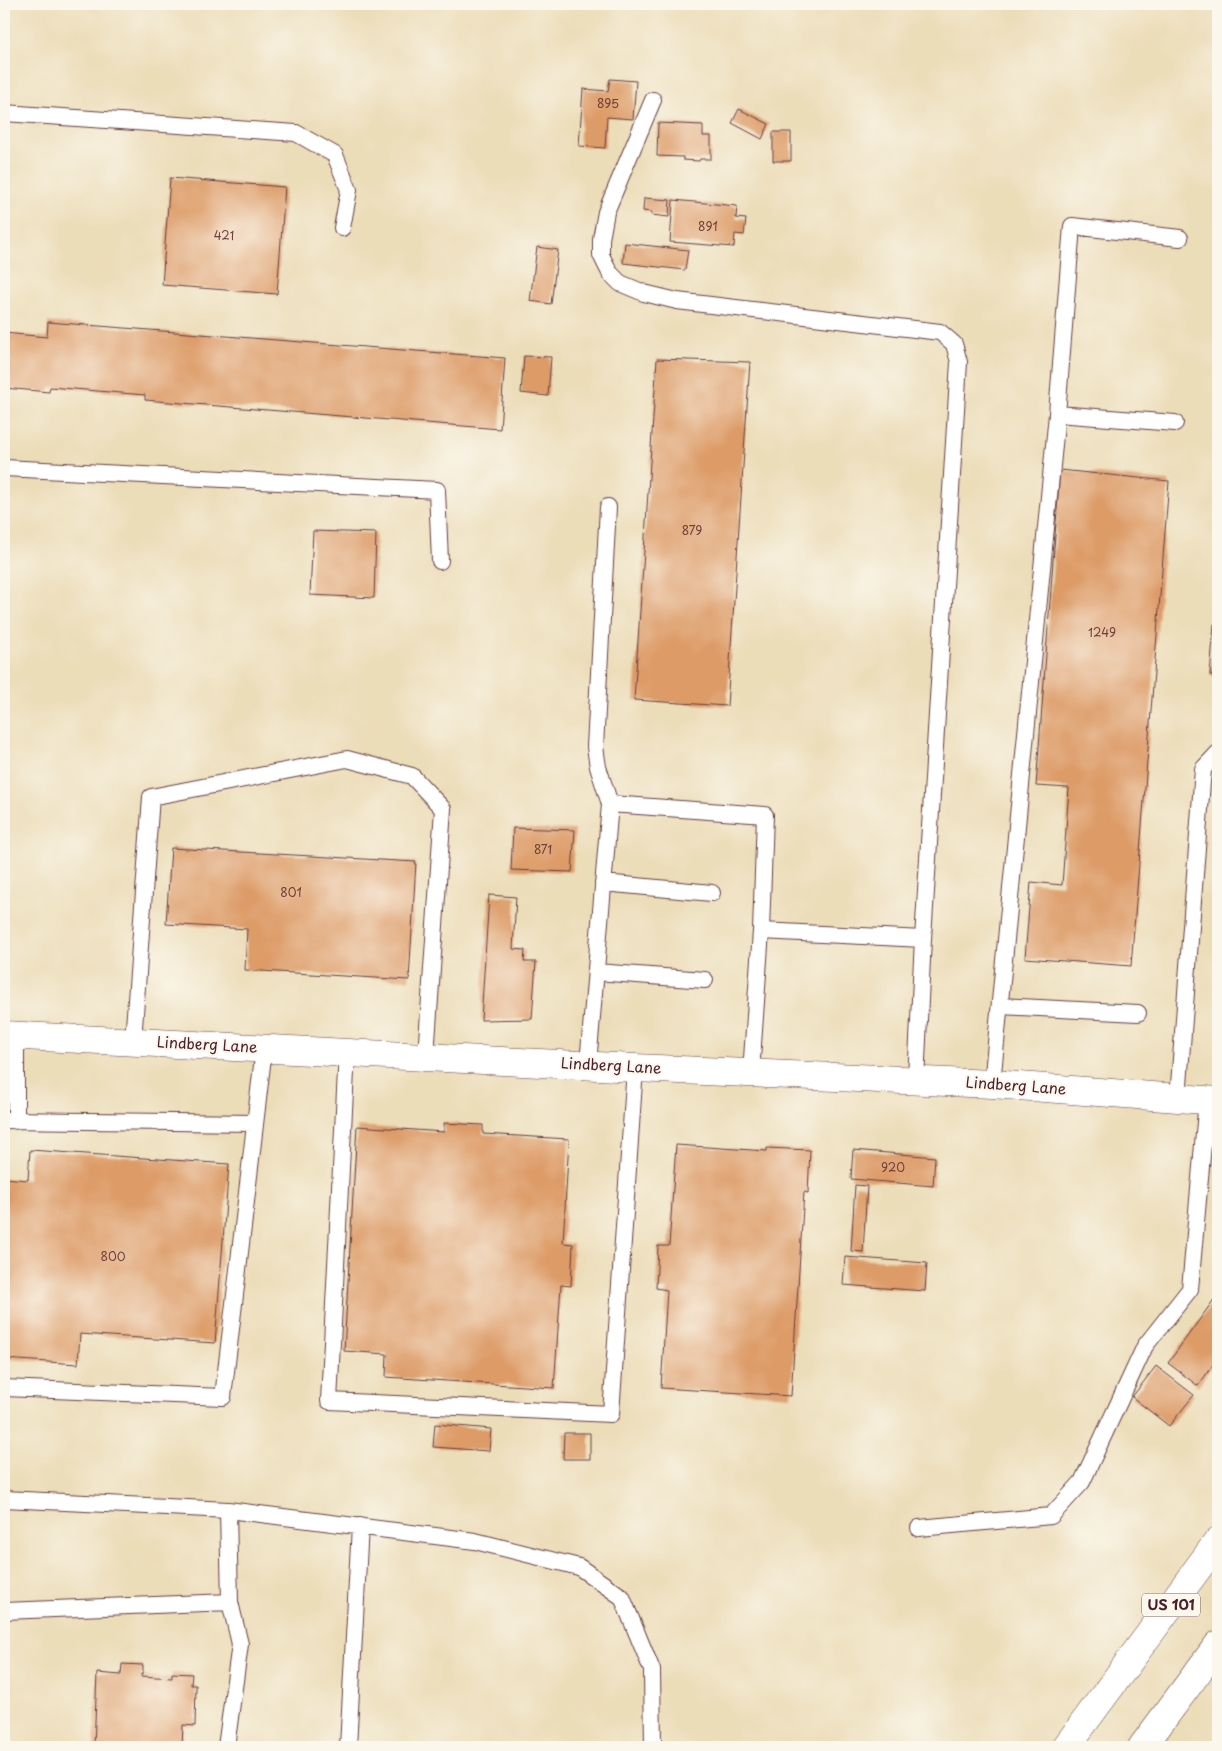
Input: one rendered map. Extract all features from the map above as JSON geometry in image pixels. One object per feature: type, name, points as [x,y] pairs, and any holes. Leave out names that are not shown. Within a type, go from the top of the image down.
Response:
[{"type":"main road","name":"Lindberg Lane","points":[[10,1035],[588,1064],[635,1068],[992,1084],[1213,1100]]},
{"type":"main road","name":"US 101","points":[[1066,1747],[1218,1541]]},
{"type":"main road","points":[[1142,1747],[1218,1645]]},
{"type":"lane","points":[[653,100],[606,212],[601,238],[601,255],[610,273],[620,283],[644,293],[678,300],[940,332],[954,344],[959,362],[916,1080]]},
{"type":"lane","points":[[4,113],[296,132],[334,155],[349,190],[342,228]]},
{"type":"lane","points":[[992,1084],[1057,414],[1072,226],[1180,238]]},
{"type":"lane","points":[[1057,414],[1175,423]]},
{"type":"lane","points":[[4,468],[438,490],[440,561]]},
{"type":"lane","points":[[588,1064],[610,804],[598,767],[595,747],[608,507]]},
{"type":"lane","points":[[1178,1098],[1203,769],[1218,753]]},
{"type":"lane","points":[[133,1041],[151,797],[347,759],[412,776],[443,809],[426,1056]]},
{"type":"lane","points":[[610,804],[765,815],[761,931],[751,1073]]},
{"type":"lane","points":[[603,883],[712,893]]},
{"type":"lane","points":[[761,931],[923,939]]},
{"type":"lane","points":[[596,972],[705,980]]},
{"type":"lane","points":[[1000,1006],[1138,1013]]},
{"type":"lane","points":[[10,1035],[10,1120],[255,1123]]},
{"type":"lane","points":[[4,1388],[223,1397],[264,1048]]},
{"type":"lane","points":[[347,1052],[329,1401],[611,1414],[635,1068]]},
{"type":"lane","points":[[919,1528],[1051,1516],[1082,1482],[1145,1346],[1190,1289],[1213,1100]]},
{"type":"lane","points":[[4,1499],[228,1510],[475,1541],[579,1567],[622,1597],[652,1670],[653,1747]]},
{"type":"lane","points":[[226,1747],[240,1644],[230,1602],[228,1510]]},
{"type":"lane","points":[[348,1747],[360,1526]]},
{"type":"lane","points":[[4,1611],[230,1602]]},
{"type":"building","points":[[610,79],[636,81],[633,119],[607,117],[605,148],[579,146],[583,89],[608,91]]},
{"type":"building","points":[[739,109],[769,124],[762,139],[732,123]]},
{"type":"building","points":[[658,123],[703,125],[703,136],[711,136],[711,159],[700,159],[699,161],[683,160],[683,157],[657,156]]},
{"type":"building","points":[[773,132],[791,132],[791,161],[773,161]]},
{"type":"building","points":[[170,178],[285,187],[277,294],[162,285]]},
{"type":"building","points":[[644,198],[670,200],[669,217],[651,215],[652,212],[643,211]]},
{"type":"building","points":[[673,200],[737,206],[736,218],[746,219],[744,235],[735,234],[734,247],[670,242]]},
{"type":"building","points":[[625,243],[688,250],[685,270],[623,263]]},
{"type":"building","points":[[537,247],[558,250],[551,304],[530,301]]},
{"type":"building","points":[[48,322],[505,358],[500,429],[145,400],[145,395],[50,387],[49,392],[4,388],[4,333],[47,337]]},
{"type":"building","points":[[524,356],[551,357],[548,396],[521,393]]},
{"type":"building","points":[[657,359],[750,362],[727,706],[634,700]]},
{"type":"building","points":[[1060,470],[1169,481],[1131,966],[1025,958],[1031,882],[1062,885],[1069,788],[1036,786]]},
{"type":"building","points":[[313,531],[376,533],[374,598],[310,595]]},
{"type":"building","points":[[1214,624],[1218,624],[1218,676],[1210,675]]},
{"type":"building","points":[[513,828],[575,830],[572,872],[511,870]]},
{"type":"building","points":[[171,848],[416,862],[409,980],[245,970],[247,929],[166,924]]},
{"type":"building","points":[[489,895],[516,897],[513,949],[525,950],[524,962],[536,962],[532,1019],[481,1020]]},
{"type":"building","points":[[444,1123],[483,1125],[483,1134],[569,1139],[563,1243],[573,1244],[571,1286],[561,1285],[554,1388],[386,1377],[387,1354],[344,1351],[357,1126],[444,1132]]},
{"type":"building","points":[[676,1145],[767,1151],[767,1148],[810,1150],[808,1193],[804,1192],[791,1396],[661,1388],[667,1290],[656,1288],[658,1246],[669,1246]]},
{"type":"building","points":[[30,1150],[229,1164],[215,1343],[80,1334],[78,1364],[4,1359],[4,1178],[28,1180]]},
{"type":"building","points":[[853,1150],[935,1157],[933,1186],[851,1179]]},
{"type":"building","points":[[855,1185],[867,1186],[863,1252],[851,1251]]},
{"type":"building","points":[[845,1257],[927,1263],[925,1291],[843,1285]]},
{"type":"building","points":[[1218,1294],[1218,1358],[1198,1386],[1168,1363]]},
{"type":"building","points":[[1156,1366],[1194,1395],[1169,1426],[1132,1397]]},
{"type":"building","points":[[435,1424],[491,1429],[489,1451],[433,1447]]},
{"type":"building","points":[[564,1433],[590,1433],[590,1459],[563,1459]]},
{"type":"building","points":[[122,1664],[143,1665],[141,1676],[172,1678],[172,1673],[192,1674],[191,1685],[196,1685],[195,1726],[183,1725],[182,1747],[94,1747],[97,1673],[121,1675]]}]
